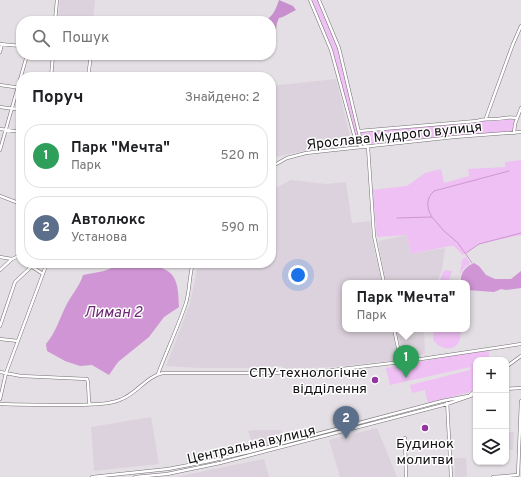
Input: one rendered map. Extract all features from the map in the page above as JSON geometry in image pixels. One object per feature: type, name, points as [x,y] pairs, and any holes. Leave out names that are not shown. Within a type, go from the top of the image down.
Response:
[{"type":"street","points":[[55,16],[57,0]]},
{"type":"street","points":[[310,0],[332,50],[356,142],[363,147]]},
{"type":"street","points":[[319,0],[339,48],[361,141],[368,147],[374,236],[383,280]]},
{"type":"street","points":[[486,118],[521,26]]},
{"type":"street","points":[[0,52],[1,44],[16,46]]},
{"type":"street","points":[[23,72],[26,60]]},
{"type":"street","points":[[51,72],[53,60]]},
{"type":"street","points":[[89,72],[90,60]]},
{"type":"street","points":[[0,85],[16,88]]},
{"type":"street","points":[[0,150],[16,97]]},
{"type":"street","points":[[0,107],[16,109]]},
{"type":"street","points":[[514,133],[515,124],[521,108]]},
{"type":"street","points":[[359,131],[477,121],[486,118],[491,120],[506,117],[517,118]]},
{"type":"street","points":[[0,129],[16,131]]},
{"type":"street","name":"Ярослава Мудрого вулиця","points":[[276,165],[294,156],[454,137],[521,132]]},
{"type":"street","points":[[0,196],[16,202]]},
{"type":"street","points":[[0,257],[12,259],[16,258]]},
{"type":"street","points":[[0,270],[12,259]]},
{"type":"street","points":[[0,326],[16,280],[31,268]]},
{"type":"street","points":[[34,268],[43,274]]},
{"type":"street","points":[[0,399],[6,373],[45,268]]},
{"type":"street","points":[[158,374],[186,303],[189,290],[189,274],[191,268]]},
{"type":"street","points":[[395,332],[401,362]]},
{"type":"street","points":[[0,339],[18,341]]},
{"type":"street","points":[[0,404],[91,404],[122,399],[158,374],[192,372],[308,373],[401,362],[521,344]]},
{"type":"street","points":[[509,365],[521,356]]},
{"type":"street","points":[[0,372],[21,376],[87,379],[89,402],[91,404]]},
{"type":"street","points":[[509,389],[521,388]]},
{"type":"street","points":[[468,396],[473,392]]},
{"type":"street","name":"Центральна вулиця","points":[[92,477],[168,469],[248,452],[447,400],[473,395]]},
{"type":"street","name":"Центральна вулиця","points":[[135,477],[167,474],[244,457],[447,404],[468,396]]},
{"type":"street","points":[[447,400],[451,477]]},
{"type":"street","points":[[493,477],[518,475],[521,401]]},
{"type":"street","points":[[405,438],[406,477]]},
{"type":"street","points":[[159,477],[167,474],[168,469]]},
{"type":"shaded area","points":[[60,0],[95,0],[93,16],[58,16]]},
{"type":"shaded area","points":[[279,0],[293,6],[296,10],[279,18],[276,29],[276,16],[271,16]]},
{"type":"shaded area","points":[[312,0],[318,0],[338,48],[360,142],[359,144],[357,143],[332,50]]},
{"type":"shaded area","points":[[336,79],[352,144],[308,150],[276,157],[276,85]]},
{"type":"shaded area","points":[[487,119],[494,121],[517,119],[513,131],[510,132],[450,136],[375,145],[365,142],[360,132],[477,122]]},
{"type":"shaded area","points":[[521,160],[521,235],[479,244],[463,255],[454,246],[411,254],[407,235],[377,237],[372,190],[407,186],[425,173],[441,169],[444,183],[469,176],[468,169],[505,167],[505,162]]},
{"type":"shaded area","points":[[291,180],[326,184],[346,182],[352,223],[370,221],[372,239],[381,280],[342,280],[342,332],[393,332],[398,360],[334,367],[283,369],[282,366],[199,368],[166,366],[189,306],[197,268],[276,268],[276,188]]},
{"type":"shaded area","points":[[407,235],[411,254],[445,248],[442,269],[438,280],[385,280],[378,241]]},
{"type":"shaded area","points":[[466,257],[470,264],[465,267],[460,274],[462,260]]},
{"type":"shaded area","points":[[446,270],[452,271],[449,280],[440,280],[443,272]]},
{"type":"shaded area","points":[[397,332],[424,332],[425,354],[404,358]]},
{"type":"shaded area","points":[[434,332],[461,332],[460,341],[453,347],[442,347],[433,340]]},
{"type":"shaded area","points":[[488,349],[489,357],[473,357],[473,390],[428,403],[425,390],[412,393],[410,385],[470,370],[470,367],[390,385],[386,368]]},
{"type":"shaded area","points":[[151,417],[159,464],[94,471],[91,427]]},
{"type":"shaded area","points":[[377,428],[397,477],[340,477],[329,440]]},
{"type":"shaded area","points":[[282,430],[284,441],[254,448],[248,431]]},
{"type":"shaded area","points":[[509,432],[514,432],[513,450],[509,450]]},
{"type":"shaded area","points":[[454,458],[466,458],[467,477],[455,477]]},
{"type":"shaded area","points":[[264,459],[269,477],[175,477]]},
{"type":"water","points":[[474,263],[479,266],[486,275],[495,279],[511,279],[521,271],[521,288],[506,290],[501,289],[494,292],[470,290],[470,280],[461,280],[462,273],[468,266]]},
{"type":"water","name":"Лиман 2","points":[[112,268],[165,269],[174,277],[176,282],[179,307],[164,317],[149,337],[118,362],[109,375],[92,365],[80,366],[65,361],[47,351],[46,344],[53,334],[65,307],[83,275]]},
{"type":"waterway","points":[[432,217],[428,207],[428,200],[434,191],[509,171]]},
{"type":"waterway","points":[[397,218],[432,217],[443,230],[458,243],[472,263]]},
{"type":"waterway","points":[[466,253],[479,244],[521,233]]},
{"type":"place","name":"Парк \"Мечта\"","points":[[406,378]]},
{"type":"place","name":"СПУ технологічне відділення","points":[[375,380]]},
{"type":"place","name":"Будинок молитви","points":[[425,428]]},
{"type":"place","name":"Автолюкс","points":[[346,439]]}]
